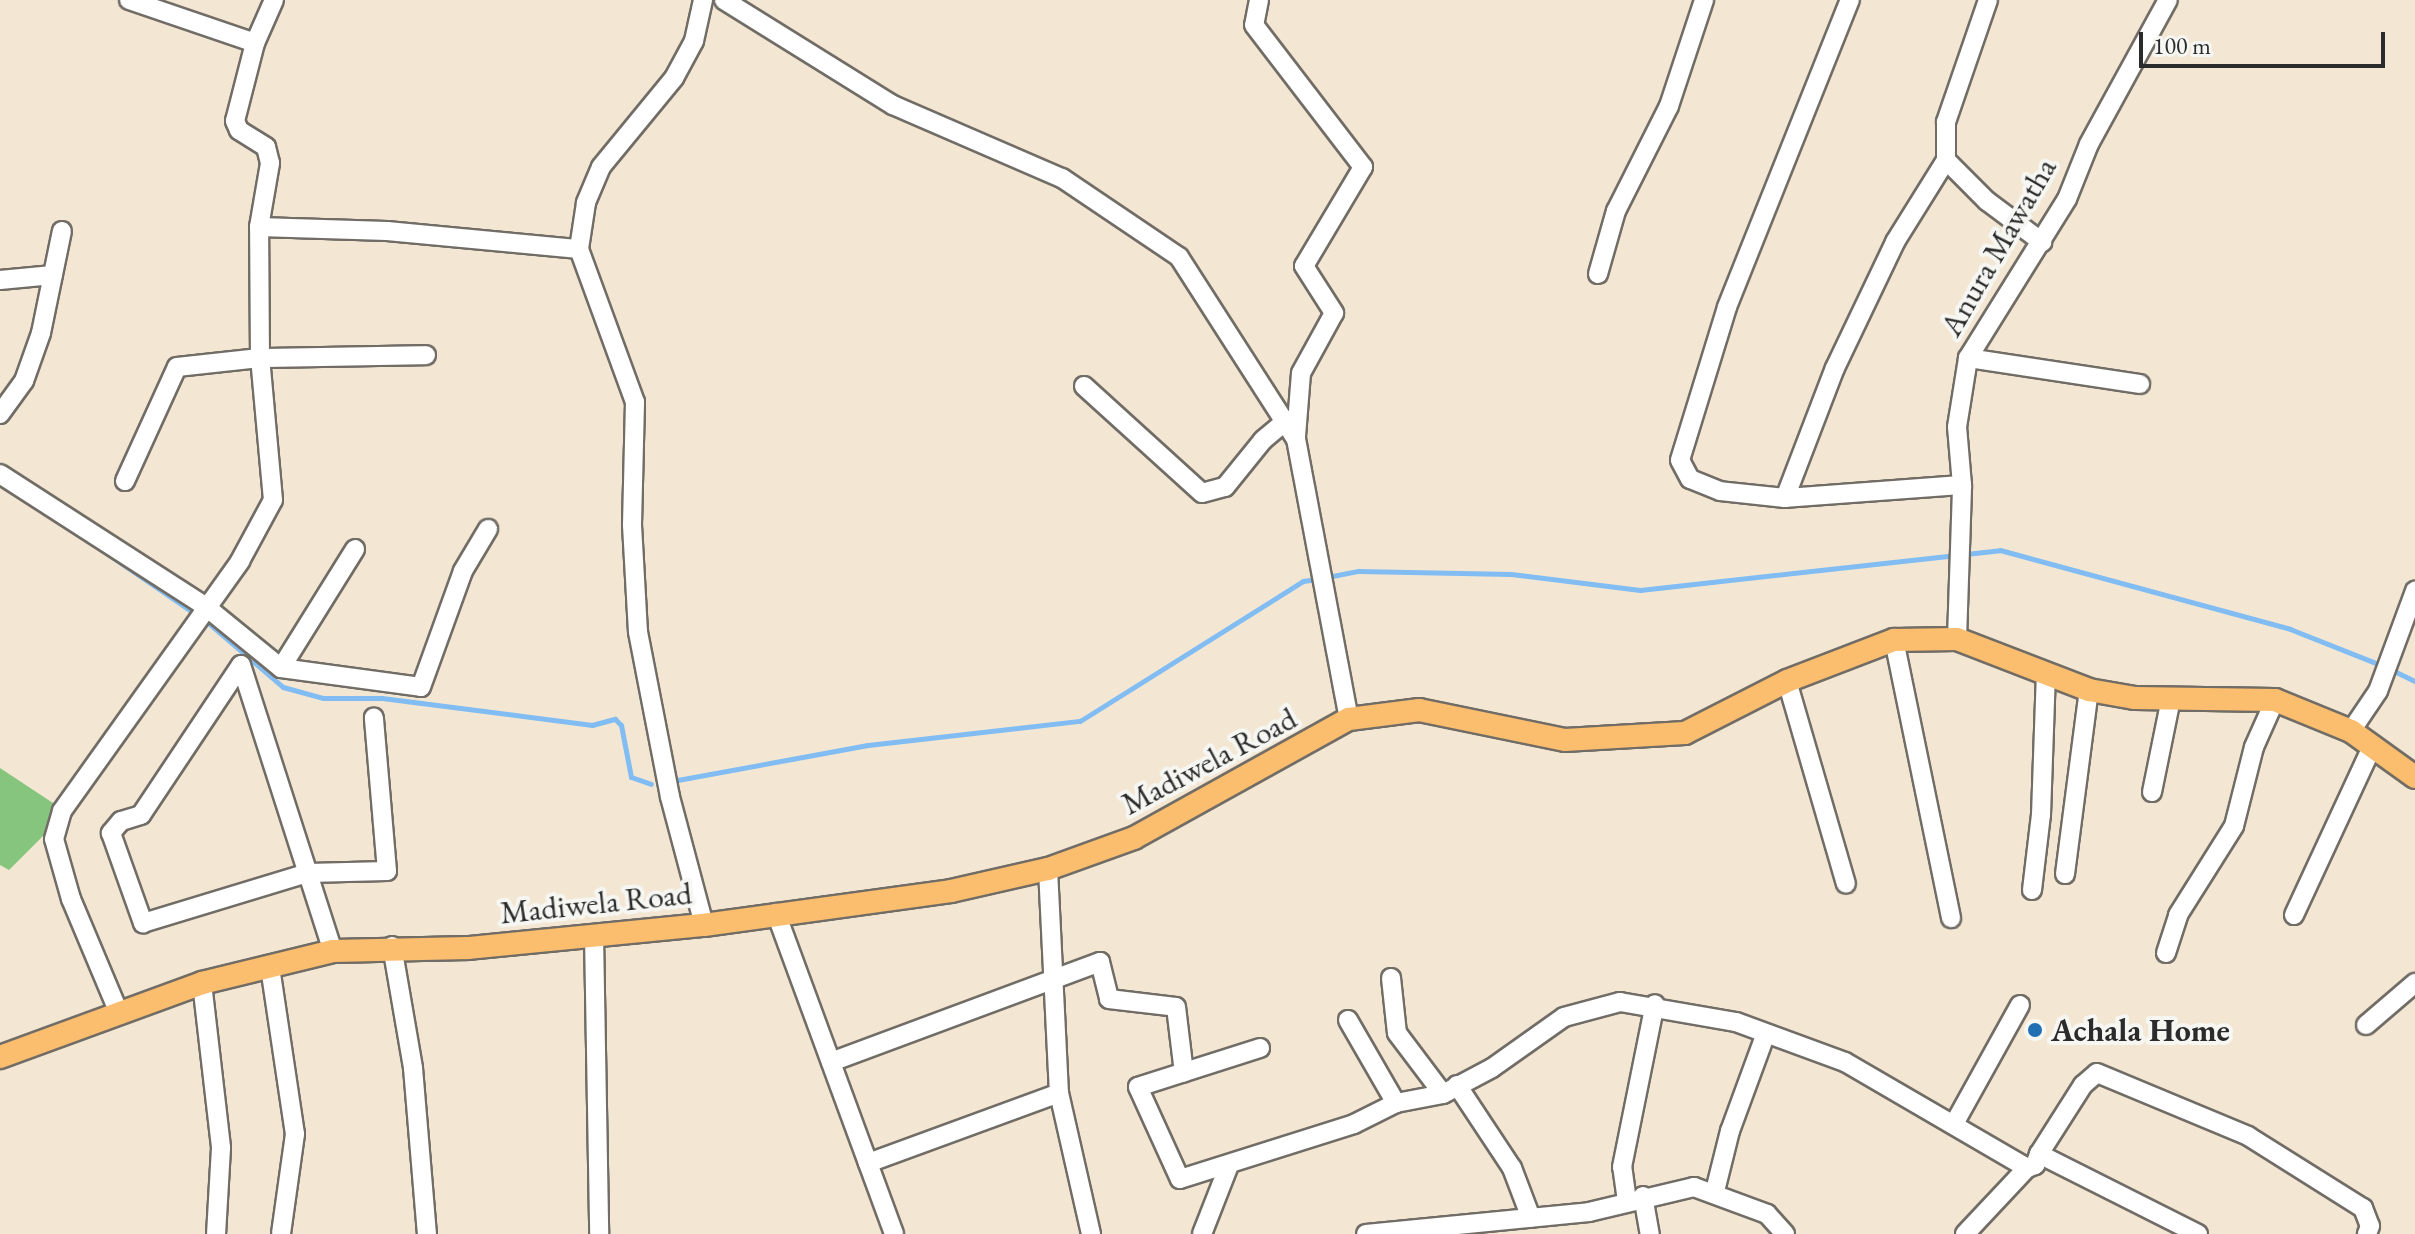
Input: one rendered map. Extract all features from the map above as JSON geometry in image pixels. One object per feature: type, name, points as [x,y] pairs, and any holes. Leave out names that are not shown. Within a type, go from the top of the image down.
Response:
[{"type":"main road","name":"Madiwela Road","points":[[0,1057],[202,983],[333,951],[392,946],[468,948],[704,925],[951,891],[1048,869],[1134,838],[1349,719],[1419,710],[1565,740],[1685,733],[1787,681],[1894,640],[1957,639],[2089,690],[2171,699],[2275,700],[2351,731],[2415,777]]},
{"type":"street","points":[[129,0],[255,43]]},
{"type":"street","points":[[119,1013],[71,899],[54,839],[62,811],[200,613],[240,561],[273,500],[260,358],[259,227],[270,163],[266,147],[239,130],[235,121],[255,43],[274,0]]},
{"type":"street","points":[[703,0],[694,41],[674,78],[601,167],[586,203],[579,249],[635,402],[632,525],[638,632],[670,797],[704,925]]},
{"type":"street","points":[[724,0],[893,105],[1062,178],[1179,257],[1287,420],[1296,439],[1349,719]]},
{"type":"street","points":[[1259,0],[1254,25],[1363,167],[1304,266],[1334,313],[1301,373],[1296,439]]},
{"type":"street","points":[[1598,274],[1616,211],[1669,106],[1704,0]]},
{"type":"street","points":[[1850,0],[1727,307],[1680,460],[1690,479],[1720,491],[1785,498],[1962,485]]},
{"type":"street","points":[[1785,498],[1835,368],[1895,242],[1946,160],[1946,122],[1988,0]]},
{"type":"street","name":"Anura Mawatha","points":[[1957,639],[1962,485],[1957,427],[1968,358],[2067,199],[2089,144],[2168,0]]},
{"type":"street","points":[[1946,160],[1987,201],[2042,242]]},
{"type":"street","points":[[259,227],[387,231],[579,249]]},
{"type":"street","points":[[0,414],[24,381],[41,333],[62,231]]},
{"type":"street","points":[[0,280],[53,275]]},
{"type":"street","points":[[125,481],[177,367],[260,358],[426,355]]},
{"type":"street","points":[[1968,358],[2140,384]]},
{"type":"street","points":[[1084,386],[1202,493],[1225,487],[1263,440],[1287,420]]},
{"type":"street","points":[[0,474],[281,668],[421,687],[463,571],[488,529]]},
{"type":"street","points":[[281,668],[355,549]]},
{"type":"street","points":[[2351,731],[2378,691],[2415,591]]},
{"type":"street","points":[[1894,640],[1951,918]]},
{"type":"street","points":[[333,951],[308,873],[294,828],[241,665],[141,815],[121,821],[111,833],[143,923],[308,873],[387,871],[374,718]]},
{"type":"street","points":[[2032,890],[2041,815],[2046,673]]},
{"type":"street","points":[[1787,681],[1846,884]]},
{"type":"street","points":[[2065,874],[2089,690]]},
{"type":"street","points":[[2152,792],[2171,699]]},
{"type":"street","points":[[2166,953],[2178,915],[2234,826],[2254,747],[2275,700]]},
{"type":"street","points":[[2294,915],[2373,745]]},
{"type":"street","points":[[1048,869],[1057,980],[1059,1093],[1091,1234]]},
{"type":"street","points":[[776,913],[894,1234]]},
{"type":"street","points":[[594,935],[599,1234]]},
{"type":"street","points":[[392,946],[413,1068],[427,1234]]},
{"type":"street","points":[[831,1062],[1100,962],[1109,999],[1176,1007],[1184,1073]]},
{"type":"street","points":[[270,967],[295,1134],[281,1233]]},
{"type":"street","points":[[1391,978],[1397,1033],[1450,1090],[1512,1168],[1531,1218]]},
{"type":"street","points":[[202,983],[221,1148],[216,1234]]},
{"type":"street","points":[[2366,1025],[2415,983]]},
{"type":"street","points":[[1260,1048],[1138,1087],[1180,1179],[1354,1124],[1396,1103],[1450,1090],[1492,1068],[1564,1017],[1620,1002],[1655,1004],[1736,1022],[1765,1036],[1845,1062],[1954,1124],[2198,1234]]},
{"type":"street","points":[[1650,1234],[1622,1167],[1655,1004]]},
{"type":"street","points":[[1954,1124],[2020,1005]]},
{"type":"street","points":[[1348,1020],[1396,1103]]},
{"type":"street","points":[[1715,1191],[1730,1131],[1765,1036]]},
{"type":"street","points":[[1972,1232],[2033,1161],[2083,1085],[2097,1073],[2248,1136],[2363,1208],[2370,1226],[2367,1234]]},
{"type":"street","points":[[868,1163],[1059,1093]]},
{"type":"street","points":[[1202,1234],[1229,1165]]},
{"type":"street","points":[[1366,1234],[1589,1212],[1635,1198],[1694,1187],[1715,1191],[1767,1214],[1785,1234]]},
{"type":"green space","points":[[0,768],[59,807],[43,836],[9,870],[0,865]]},
{"type":"waterway","points":[[99,548],[197,615]]},
{"type":"waterway","points":[[1327,577],[1358,571],[1511,574],[1640,590],[2000,550],[2290,629],[2381,665]]},
{"type":"waterway","points":[[672,781],[868,745],[1080,721],[1303,581],[1317,579]]},
{"type":"waterway","points":[[205,620],[283,687],[323,698],[382,698],[592,725],[615,719],[621,725],[631,777],[651,784]]},
{"type":"waterway","points":[[2392,670],[2415,681]]},
{"type":"place","name":"Achala Home","points":[[2035,1030]]}]
